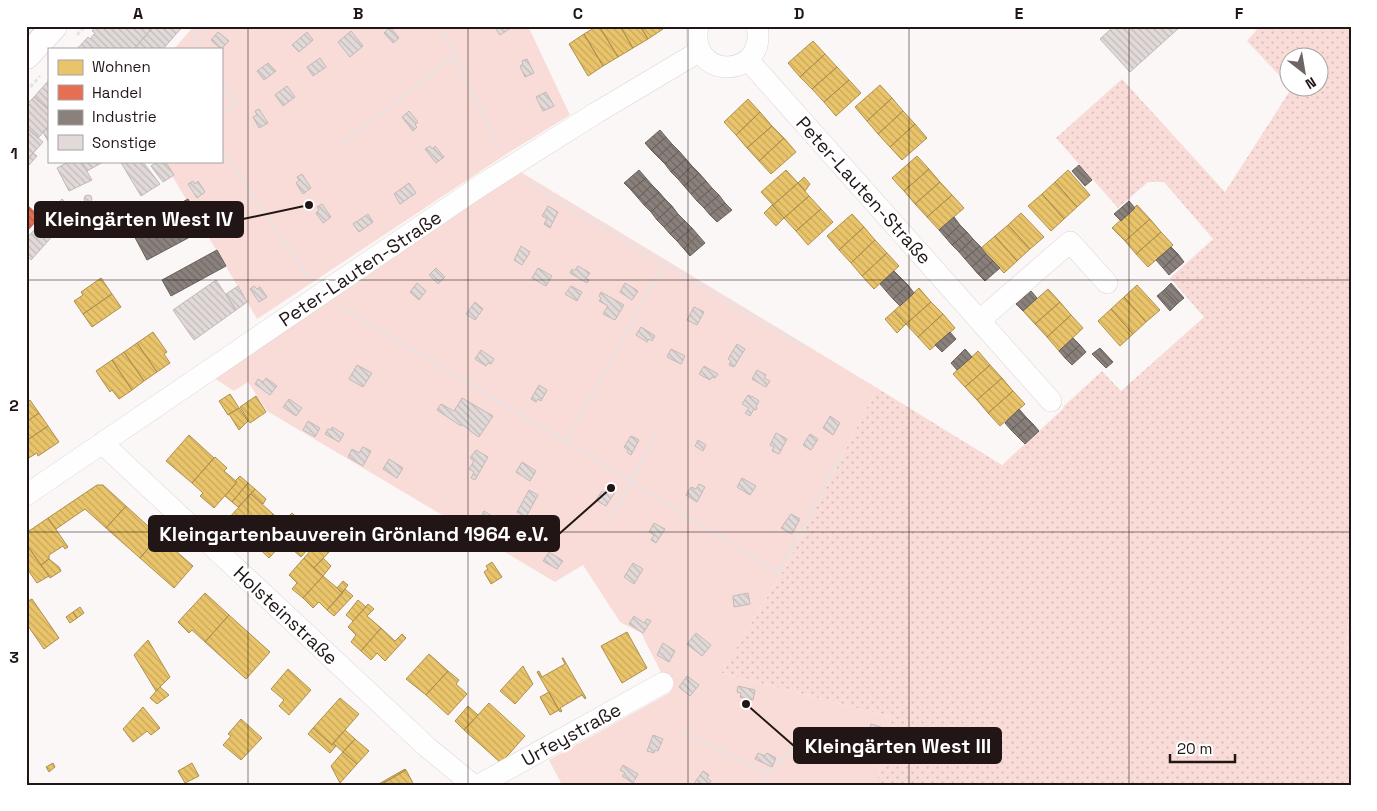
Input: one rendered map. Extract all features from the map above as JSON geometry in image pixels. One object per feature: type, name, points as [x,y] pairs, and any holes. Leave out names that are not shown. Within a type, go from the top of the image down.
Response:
[{"type":"main road","points":[[35,64],[53,26]]},
{"type":"street","points":[[698,26],[696,36],[700,51],[709,62],[728,68],[737,66],[753,55],[758,46],[757,26]]},
{"type":"street","name":"Peter-Lauten-Straße","points":[[26,495],[509,168],[700,51]]},
{"type":"street","name":"Peter-Lauten-Straße","points":[[748,60],[1052,402]]},
{"type":"street","points":[[980,320],[1070,242],[1107,283]]},
{"type":"street","name":"Holsteinstraße","points":[[102,443],[427,748],[473,785]]},
{"type":"street","name":"Urfeystraße","points":[[480,785],[663,683]]},
{"type":"path","points":[[200,48],[194,37],[204,26]]},
{"type":"path","points":[[440,26],[509,168],[518,176],[806,348]]},
{"type":"path","points":[[343,143],[455,56]]},
{"type":"path","points":[[26,92],[35,64]]},
{"type":"path","points":[[222,83],[236,104],[222,113]]},
{"type":"path","points":[[222,149],[320,295],[566,441],[779,572],[842,451]]},
{"type":"path","points":[[566,441],[664,264]]},
{"type":"path","points":[[611,519],[656,435]]},
{"type":"path","points":[[684,732],[770,774]]},
{"type":"path","points":[[760,785],[801,739]]},
{"type":"shaded area","points":[[194,26],[528,26],[570,115],[508,153],[257,319],[164,162],[222,162],[222,48],[175,48]]},
{"type":"shaded area","points":[[1260,26],[1351,26],[1351,604],[1344,651],[1351,652],[1351,785],[876,785],[891,717],[721,673],[786,566],[877,388],[1002,465],[1102,371],[1121,391],[1204,317],[1170,278],[1213,239],[1164,182],[1148,182],[1118,208],[1056,138],[1122,79],[1225,192],[1285,98],[1330,98],[1330,48],[1280,48],[1280,76],[1247,41]]},
{"type":"shaded area","points":[[519,171],[877,388],[786,566],[721,673],[891,717],[876,785],[562,785],[549,760],[671,692],[641,633],[620,622],[583,565],[555,582],[267,411],[248,382],[234,391],[214,378]]},
{"type":"shaded area","points":[[1351,604],[1351,652],[1344,651]]},
{"type":"building: Wohnen","points":[[599,26],[618,57],[603,66],[584,34]]},
{"type":"building: Wohnen","points":[[599,26],[620,26],[633,48],[618,57]]},
{"type":"building: Wohnen","points":[[620,26],[640,26],[648,39],[633,48]]},
{"type":"building: Wohnen","points":[[640,26],[662,26],[663,29],[648,39]]},
{"type":"building: Wohnen","points":[[584,34],[603,66],[588,76],[569,44]]},
{"type":"building: Wohnen","points":[[813,41],[825,54],[800,77],[788,63]]},
{"type":"building: Wohnen","points":[[825,54],[837,67],[812,89],[800,77]]},
{"type":"building: Wohnen","points":[[837,67],[849,80],[824,102],[812,89]]},
{"type":"building: Wohnen","points":[[849,80],[861,93],[836,116],[824,102]]},
{"type":"building: Wohnen","points":[[880,85],[892,98],[867,121],[855,107]]},
{"type":"building: Wohnen","points":[[892,98],[903,111],[878,134],[867,121]]},
{"type":"building: Wohnen","points":[[748,99],[760,112],[736,135],[724,122]]},
{"type":"building: Wohnen","points":[[903,111],[915,124],[890,147],[878,134]]},
{"type":"building: Wohnen","points":[[760,112],[772,126],[747,148],[736,135]]},
{"type":"building: Wohnen","points":[[915,124],[927,138],[902,160],[890,147]]},
{"type":"building: Wohnen","points":[[772,126],[784,138],[759,161],[747,148]]},
{"type":"building: Wohnen","points":[[784,138],[796,152],[771,174],[759,161]]},
{"type":"building: Wohnen","points":[[917,156],[929,169],[904,191],[892,178]]},
{"type":"building: Wohnen","points":[[929,169],[940,182],[915,204],[904,191]]},
{"type":"building: Wohnen","points":[[786,170],[798,183],[773,205],[761,192]]},
{"type":"building: Wohnen","points":[[1068,170],[1090,195],[1077,207],[1055,182]]},
{"type":"building: Wohnen","points":[[804,177],[810,184],[805,191],[798,183]]},
{"type":"building: Wohnen","points":[[940,182],[952,195],[927,217],[915,204]]},
{"type":"building: Wohnen","points":[[1055,182],[1077,207],[1064,219],[1042,194]]},
{"type":"building: Wohnen","points":[[798,183],[809,196],[784,218],[773,205]]},
{"type":"building: Wohnen","points":[[1042,194],[1064,219],[1051,231],[1028,206]]},
{"type":"building: Wohnen","points":[[952,195],[964,208],[939,230],[927,217]]},
{"type":"building: Wohnen","points":[[809,196],[821,209],[796,231],[784,218]]},
{"type":"building: Wohnen","points":[[772,205],[784,218],[776,226],[764,213]]},
{"type":"building: Wohnen","points":[[1137,205],[1150,219],[1125,241],[1112,228]]},
{"type":"building: Wohnen","points":[[821,209],[833,222],[808,245],[796,231]]},
{"type":"building: Wohnen","points":[[1021,213],[1044,237],[1030,249],[1008,225]]},
{"type":"building: Wohnen","points":[[852,214],[864,227],[839,250],[827,236]]},
{"type":"building: Wohnen","points":[[1150,219],[1161,232],[1136,254],[1125,241]]},
{"type":"building: Wohnen","points":[[1008,225],[1030,249],[1017,261],[995,236]]},
{"type":"building: Wohnen","points":[[864,227],[875,240],[851,263],[839,250]]},
{"type":"building: Wohnen","points":[[1161,232],[1173,245],[1148,267],[1136,254]]},
{"type":"building: Wohnen","points":[[995,236],[1017,261],[1004,273],[981,248]]},
{"type":"building: Wohnen","points":[[875,240],[887,253],[862,276],[851,263]]},
{"type":"building: Wohnen","points":[[887,253],[899,266],[874,289],[862,276]]},
{"type":"building: Wohnen","points":[[101,278],[112,294],[83,314],[74,301],[83,295],[81,292]]},
{"type":"building: Wohnen","points":[[1137,285],[1160,310],[1146,322],[1124,297]]},
{"type":"building: Wohnen","points":[[919,288],[931,302],[906,324],[894,311]]},
{"type":"building: Wohnen","points":[[1048,289],[1060,302],[1035,324],[1023,311]]},
{"type":"building: Wohnen","points":[[112,294],[121,307],[92,327],[83,314]]},
{"type":"building: Wohnen","points":[[1124,297],[1146,322],[1133,334],[1111,309]]},
{"type":"building: Wohnen","points":[[931,302],[943,314],[918,337],[906,324]]},
{"type":"building: Wohnen","points":[[1060,302],[1071,315],[1047,337],[1035,324]]},
{"type":"building: Wohnen","points":[[1111,309],[1133,334],[1120,346],[1098,321]]},
{"type":"building: Wohnen","points":[[894,311],[906,324],[897,333],[885,319]]},
{"type":"building: Wohnen","points":[[943,314],[955,328],[930,350],[918,337]]},
{"type":"building: Wohnen","points":[[1071,315],[1083,328],[1059,351],[1047,337]]},
{"type":"building: Wohnen","points":[[153,332],[167,352],[164,354],[170,363],[157,372],[137,343]]},
{"type":"building: Wohnen","points":[[137,343],[157,372],[144,381],[124,352]]},
{"type":"building: Wohnen","points":[[978,351],[990,365],[965,387],[953,374]]},
{"type":"building: Wohnen","points":[[124,352],[144,381],[132,390],[112,360]]},
{"type":"building: Wohnen","points":[[112,360],[132,390],[119,399],[112,390],[110,392],[96,371]]},
{"type":"building: Wohnen","points":[[990,365],[1002,378],[977,400],[965,387]]},
{"type":"building: Wohnen","points":[[1002,378],[1013,391],[988,413],[977,400]]},
{"type":"building: Wohnen","points":[[1013,391],[1025,404],[1000,426],[988,413]]},
{"type":"building: Wohnen","points":[[230,394],[239,408],[228,415],[219,401]]},
{"type":"building: Wohnen","points":[[256,396],[266,412],[250,423],[240,407]]},
{"type":"building: Wohnen","points":[[30,400],[39,413],[26,422],[26,403]]},
{"type":"building: Wohnen","points":[[239,408],[248,421],[239,430],[229,414]]},
{"type":"building: Wohnen","points":[[39,413],[48,426],[26,441],[26,422]]},
{"type":"building: Wohnen","points":[[48,426],[59,442],[38,456],[37,453],[27,459],[26,441]]},
{"type":"building: Wohnen","points":[[189,435],[214,458],[192,483],[166,461]]},
{"type":"building: Wohnen","points":[[215,457],[227,468],[224,471],[237,482],[214,508],[200,496],[203,493],[192,483]]},
{"type":"building: Wohnen","points":[[240,476],[248,483],[232,502],[225,496]]},
{"type":"building: Wohnen","points":[[248,483],[255,489],[238,507],[232,502]]},
{"type":"building: Wohnen","points":[[97,485],[103,485],[126,506],[106,528],[85,509],[56,529],[48,518]]},
{"type":"building: Wohnen","points":[[255,489],[266,499],[263,504],[251,494]]},
{"type":"building: Wohnen","points":[[251,494],[273,514],[250,540],[227,520]]},
{"type":"building: Wohnen","points":[[126,506],[159,536],[140,558],[106,528]]},
{"type":"building: Wohnen","points":[[292,513],[302,522],[293,532],[283,522]]},
{"type":"building: Wohnen","points":[[273,514],[293,532],[269,558],[250,540]]},
{"type":"building: Wohnen","points":[[48,518],[68,547],[65,549],[63,546],[49,555],[49,559],[41,565],[26,544],[26,533]]},
{"type":"building: Wohnen","points":[[159,536],[193,566],[174,588],[140,558]]},
{"type":"building: Wohnen","points":[[305,536],[313,543],[301,557],[293,550]]},
{"type":"building: Wohnen","points":[[318,542],[329,552],[314,568],[304,558]]},
{"type":"building: Wohnen","points":[[26,544],[49,576],[37,583],[28,570],[26,571]]},
{"type":"building: Wohnen","points":[[304,558],[323,576],[303,598],[292,589],[297,583],[289,575]]},
{"type":"building: Wohnen","points":[[323,558],[331,566],[323,576],[314,568]]},
{"type":"building: Wohnen","points":[[49,559],[61,571],[50,578],[41,565]]},
{"type":"building: Wohnen","points":[[492,562],[502,577],[491,584],[484,572],[488,569],[486,566]]},
{"type":"building: Wohnen","points":[[323,576],[343,593],[327,610],[319,602],[313,608],[303,598]]},
{"type":"building: Wohnen","points":[[343,581],[348,585],[342,593],[337,588]]},
{"type":"building: Wohnen","points":[[345,589],[353,596],[334,616],[327,610]]},
{"type":"building: Wohnen","points":[[205,593],[229,615],[205,642],[192,630],[189,633],[178,622]]},
{"type":"building: Wohnen","points":[[32,599],[59,638],[44,649],[26,623],[26,602]]},
{"type":"building: Wohnen","points":[[358,600],[366,607],[353,621],[346,615]]},
{"type":"building: Wohnen","points":[[368,604],[374,609],[367,616],[381,628],[361,651],[351,642],[356,635],[348,627]]},
{"type":"building: Wohnen","points":[[80,607],[84,613],[77,618],[73,612]]},
{"type":"building: Wohnen","points":[[73,612],[77,618],[70,623],[66,617]]},
{"type":"building: Wohnen","points":[[229,615],[270,652],[246,679],[205,642]]},
{"type":"building: Wohnen","points":[[381,628],[395,641],[402,634],[406,638],[385,661],[377,653],[371,660],[361,651]]},
{"type":"building: Wohnen","points":[[627,632],[647,668],[622,683],[601,646]]},
{"type":"building: Wohnen","points":[[148,640],[170,677],[156,691],[134,655]]},
{"type":"building: Wohnen","points":[[429,654],[448,671],[426,695],[406,679]]},
{"type":"building: Wohnen","points":[[562,658],[586,698],[582,695],[560,708],[562,711],[560,712],[537,672],[539,671],[542,677],[565,664]]},
{"type":"building: Wohnen","points":[[523,666],[533,684],[515,704],[500,691]]},
{"type":"building: Wohnen","points":[[288,669],[311,690],[289,715],[279,706],[284,700],[271,689]]},
{"type":"building: Wohnen","points":[[448,671],[459,680],[456,684],[467,694],[448,715],[426,695]]},
{"type":"building: Wohnen","points":[[160,687],[169,695],[157,704],[150,698]]},
{"type":"building: Wohnen","points":[[549,692],[559,710],[550,715],[540,697]]},
{"type":"building: Wohnen","points":[[340,698],[359,714],[332,745],[313,728]]},
{"type":"building: Wohnen","points":[[489,703],[525,736],[501,763],[464,730]]},
{"type":"building: Wohnen","points":[[468,706],[478,715],[464,730],[455,721]]},
{"type":"building: Wohnen","points":[[143,707],[160,728],[151,735],[147,731],[133,742],[123,729]]},
{"type":"building: Wohnen","points":[[241,719],[262,738],[241,760],[223,745],[231,736],[228,734]]},
{"type":"building: Wohnen","points":[[313,728],[332,745],[333,743],[336,746],[330,753],[308,734]]},
{"type":"building: Wohnen","points":[[345,730],[355,739],[343,752],[333,743]]},
{"type":"building: Wohnen","points":[[355,739],[369,751],[357,764],[343,752]]},
{"type":"building: Wohnen","points":[[343,752],[357,764],[340,783],[331,766]]},
{"type":"building: Wohnen","points":[[53,763],[55,767],[49,772],[46,767]]},
{"type":"building: Wohnen","points":[[192,763],[199,776],[185,783],[178,771]]},
{"type":"building: Wohnen","points":[[405,769],[380,785],[377,785]]},
{"type":"building: Wohnen","points":[[406,770],[414,785],[380,785]]},
{"type":"building: Handel","points":[[26,204],[40,217],[26,232]]},
{"type":"building: Industrie","points":[[660,130],[666,137],[651,150],[645,143]]},
{"type":"building: Industrie","points":[[666,137],[672,144],[658,157],[651,150]]},
{"type":"building: Industrie","points":[[672,144],[679,151],[665,164],[658,157]]},
{"type":"building: Industrie","points":[[679,151],[686,159],[671,172],[665,164]]},
{"type":"building: Industrie","points":[[686,159],[692,166],[678,179],[671,172]]},
{"type":"building: Industrie","points":[[1079,165],[1092,180],[1085,186],[1072,171]]},
{"type":"building: Industrie","points":[[692,166],[699,173],[684,186],[678,179]]},
{"type":"building: Industrie","points":[[639,170],[646,178],[631,190],[624,183]]},
{"type":"building: Industrie","points":[[699,173],[706,181],[691,194],[684,186]]},
{"type":"building: Industrie","points":[[646,178],[652,185],[638,198],[631,190]]},
{"type":"building: Industrie","points":[[706,181],[712,188],[697,201],[691,194]]},
{"type":"building: Industrie","points":[[652,185],[659,192],[644,205],[638,198]]},
{"type":"building: Industrie","points":[[712,188],[719,195],[704,208],[697,201]]},
{"type":"building: Industrie","points":[[659,192],[665,199],[651,212],[644,205]]},
{"type":"building: Industrie","points":[[719,195],[725,203],[710,215],[704,208]]},
{"type":"building: Industrie","points":[[188,199],[205,229],[147,260],[131,230]]},
{"type":"building: Industrie","points":[[665,199],[672,206],[657,220],[651,212]]},
{"type":"building: Industrie","points":[[1129,201],[1135,208],[1121,221],[1114,214]]},
{"type":"building: Industrie","points":[[725,203],[732,210],[717,222],[710,215]]},
{"type":"building: Industrie","points":[[672,206],[678,214],[664,227],[657,220]]},
{"type":"building: Industrie","points":[[678,214],[685,221],[670,234],[664,227]]},
{"type":"building: Industrie","points":[[954,217],[960,225],[946,238],[939,230]]},
{"type":"building: Industrie","points":[[685,221],[692,228],[677,241],[670,234]]},
{"type":"building: Industrie","points":[[960,225],[967,232],[952,245],[946,238]]},
{"type":"building: Industrie","points":[[692,228],[698,235],[684,249],[677,241]]},
{"type":"building: Industrie","points":[[967,232],[973,239],[959,252],[952,245]]},
{"type":"building: Industrie","points":[[698,235],[705,243],[690,256],[684,249]]},
{"type":"building: Industrie","points":[[973,239],[980,246],[965,259],[959,252]]},
{"type":"building: Industrie","points":[[980,246],[986,254],[972,267],[965,259]]},
{"type":"building: Industrie","points":[[1171,247],[1178,254],[1163,268],[1156,260]]},
{"type":"building: Industrie","points":[[217,250],[226,266],[171,296],[162,280]]},
{"type":"building: Industrie","points":[[986,254],[993,261],[978,274],[972,267]]},
{"type":"building: Industrie","points":[[1178,254],[1184,262],[1169,275],[1163,268]]},
{"type":"building: Industrie","points":[[993,261],[1000,268],[985,281],[978,274]]},
{"type":"building: Industrie","points":[[894,271],[901,278],[886,291],[880,284]]},
{"type":"building: Industrie","points":[[901,278],[908,285],[893,299],[886,291]]},
{"type":"building: Industrie","points":[[1171,283],[1184,298],[1177,304],[1164,290]]},
{"type":"building: Industrie","points":[[908,285],[914,293],[900,306],[893,299]]},
{"type":"building: Industrie","points":[[1164,290],[1177,304],[1170,311],[1157,296]]},
{"type":"building: Industrie","points":[[1031,291],[1037,298],[1023,311],[1016,304]]},
{"type":"building: Industrie","points":[[950,332],[956,339],[942,352],[935,345]]},
{"type":"building: Industrie","points":[[1073,338],[1080,345],[1065,358],[1059,351]]},
{"type":"building: Industrie","points":[[1080,345],[1086,352],[1072,365],[1065,358]]},
{"type":"building: Industrie","points":[[1100,348],[1113,362],[1106,368],[1092,354]]},
{"type":"building: Industrie","points":[[965,349],[972,357],[957,370],[951,363]]},
{"type":"building: Industrie","points":[[1019,409],[1026,417],[1011,430],[1005,423]]},
{"type":"building: Industrie","points":[[1026,417],[1033,424],[1018,437],[1011,430]]},
{"type":"building: Industrie","points":[[1033,424],[1039,431],[1025,444],[1018,437]]},
{"type":"building: Sonstige","points":[[97,26],[154,26],[135,48],[78,48],[88,37],[90,39],[95,33],[92,31]]},
{"type":"building: Sonstige","points":[[154,26],[183,26],[164,48],[135,48]]},
{"type":"building: Sonstige","points":[[494,26],[514,26],[500,35]]},
{"type":"building: Sonstige","points":[[1114,26],[1181,26],[1130,72],[1100,39]]},
{"type":"building: Sonstige","points":[[390,27],[399,38],[393,43],[384,33]]},
{"type":"building: Sonstige","points":[[351,31],[363,46],[350,57],[338,42]]},
{"type":"building: Sonstige","points":[[218,32],[229,41],[220,48],[211,40]]},
{"type":"building: Sonstige","points":[[307,32],[313,40],[299,52],[292,45]]},
{"type":"building: Sonstige","points":[[320,58],[326,67],[313,76],[307,67]]},
{"type":"building: Sonstige","points":[[527,59],[534,73],[525,77],[520,66],[523,64],[522,61]]},
{"type":"building: Sonstige","points":[[268,63],[276,71],[264,80],[257,71]]},
{"type":"building: Sonstige","points":[[48,81],[48,109],[34,97]]},
{"type":"building: Sonstige","points":[[287,86],[295,97],[283,106],[275,95]]},
{"type":"building: Sonstige","points":[[546,92],[554,106],[543,111],[536,97]]},
{"type":"building: Sonstige","points":[[34,97],[48,109],[48,127],[38,138],[26,127],[26,105]]},
{"type":"building: Sonstige","points":[[259,109],[268,123],[259,128],[253,117],[257,115],[255,111]]},
{"type":"building: Sonstige","points":[[409,111],[418,122],[415,125],[417,127],[413,131],[402,117]]},
{"type":"building: Sonstige","points":[[26,127],[43,142],[26,161]]},
{"type":"building: Sonstige","points":[[48,127],[48,141],[43,132]]},
{"type":"building: Sonstige","points":[[430,146],[432,149],[435,146],[444,157],[436,163],[425,149]]},
{"type":"building: Sonstige","points":[[33,153],[37,156],[29,165],[26,161]]},
{"type":"building: Sonstige","points":[[68,162],[82,162],[92,180],[69,191],[57,168]]},
{"type":"building: Sonstige","points":[[82,162],[103,162],[87,171]]},
{"type":"building: Sonstige","points":[[121,162],[143,162],[160,184],[141,196]]},
{"type":"building: Sonstige","points":[[157,162],[166,162],[174,175],[163,182],[151,166]]},
{"type":"building: Sonstige","points":[[302,174],[311,188],[303,194],[296,183],[299,180],[297,177]]},
{"type":"building: Sonstige","points":[[193,181],[195,184],[198,181],[205,192],[197,198],[188,184]]},
{"type":"building: Sonstige","points":[[409,183],[416,193],[400,204],[394,194]]},
{"type":"building: Sonstige","points":[[88,195],[92,199],[88,203],[84,199]]},
{"type":"building: Sonstige","points":[[62,199],[75,211],[31,260],[26,255],[26,239]]},
{"type":"building: Sonstige","points":[[322,204],[331,217],[323,223],[316,213],[319,210],[317,207]]},
{"type":"building: Sonstige","points":[[548,206],[558,212],[550,228],[544,224],[547,219],[542,216]]},
{"type":"building: Sonstige","points":[[368,214],[373,222],[359,232],[353,224]]},
{"type":"building: Sonstige","points":[[521,246],[530,252],[522,265],[514,260]]},
{"type":"building: Sonstige","points":[[578,266],[590,273],[586,278],[589,280],[587,283],[570,273],[572,269],[574,271]]},
{"type":"building: Sonstige","points":[[436,268],[445,277],[438,284],[429,275]]},
{"type":"building: Sonstige","points":[[538,268],[552,276],[546,286],[532,278]]},
{"type":"building: Sonstige","points":[[216,280],[236,310],[194,340],[173,310]]},
{"type":"building: Sonstige","points":[[417,283],[426,291],[419,300],[410,292]]},
{"type":"building: Sonstige","points":[[625,283],[638,291],[632,300],[620,292]]},
{"type":"building: Sonstige","points":[[238,286],[247,302],[236,310],[226,294]]},
{"type":"building: Sonstige","points":[[254,286],[257,289],[260,287],[267,297],[259,302],[250,289]]},
{"type":"building: Sonstige","points":[[571,286],[582,292],[577,301],[565,294]]},
{"type":"building: Sonstige","points":[[601,292],[624,305],[615,320],[603,314],[608,306],[599,301]]},
{"type":"building: Sonstige","points":[[475,302],[483,309],[475,320],[466,314]]},
{"type":"building: Sonstige","points":[[694,307],[704,312],[697,325],[687,320]]},
{"type":"building: Sonstige","points":[[641,327],[655,336],[652,341],[649,339],[647,342],[636,335]]},
{"type":"building: Sonstige","points":[[737,344],[745,349],[734,367],[729,365],[731,361],[728,359]]},
{"type":"building: Sonstige","points":[[671,349],[685,356],[681,364],[667,357]]},
{"type":"building: Sonstige","points":[[481,350],[494,359],[491,364],[488,363],[486,366],[475,359]]},
{"type":"building: Sonstige","points":[[357,365],[372,373],[363,387],[349,379]]},
{"type":"building: Sonstige","points":[[704,366],[718,374],[715,378],[712,377],[710,380],[699,374]]},
{"type":"building: Sonstige","points":[[757,370],[766,375],[764,378],[770,381],[766,387],[752,379]]},
{"type":"building: Sonstige","points":[[266,378],[277,386],[270,395],[255,384],[258,379],[263,382]]},
{"type":"building: Sonstige","points":[[539,385],[547,390],[541,401],[538,399],[536,402],[531,399]]},
{"type":"building: Sonstige","points":[[748,395],[759,401],[756,410],[754,409],[750,416],[745,413],[749,408],[742,404]]},
{"type":"building: Sonstige","points":[[462,398],[493,416],[479,437],[437,410],[441,404],[454,411]]},
{"type":"building: Sonstige","points":[[289,399],[302,408],[296,416],[283,407]]},
{"type":"building: Sonstige","points":[[830,416],[840,423],[833,435],[823,428]]},
{"type":"building: Sonstige","points":[[308,421],[320,428],[315,437],[303,430]]},
{"type":"building: Sonstige","points":[[332,427],[344,434],[339,442],[325,434]]},
{"type":"building: Sonstige","points":[[776,433],[787,439],[779,454],[772,451],[774,447],[770,445]]},
{"type":"building: Sonstige","points":[[810,434],[818,439],[811,450],[803,445]]},
{"type":"building: Sonstige","points":[[631,436],[639,440],[631,455],[624,447]]},
{"type":"building: Sonstige","points":[[698,440],[706,445],[703,451],[695,446]]},
{"type":"building: Sonstige","points":[[363,447],[371,451],[363,466],[348,457],[352,449],[359,453]]},
{"type":"building: Sonstige","points":[[476,450],[488,457],[475,480],[471,478],[474,472],[469,469],[474,461],[470,458]]},
{"type":"building: Sonstige","points":[[389,459],[403,468],[397,478],[383,469]]},
{"type":"building: Sonstige","points":[[522,462],[536,471],[530,481],[516,472]]},
{"type":"building: Sonstige","points":[[742,478],[756,486],[750,495],[737,487]]},
{"type":"building: Sonstige","points":[[699,484],[705,487],[697,502],[686,495],[691,487],[696,489]]},
{"type":"building: Sonstige","points":[[609,488],[615,492],[606,506],[596,500],[602,491],[606,494]]},
{"type":"building: Sonstige","points":[[529,490],[538,495],[526,517],[517,512]]},
{"type":"building: Sonstige","points":[[484,511],[501,522],[496,530],[479,520]]},
{"type":"building: Sonstige","points":[[791,514],[800,519],[792,534],[781,528]]},
{"type":"building: Sonstige","points":[[654,523],[665,529],[656,543],[651,540],[654,535],[649,532]]},
{"type":"building: Sonstige","points":[[549,552],[563,561],[557,569],[543,561]]},
{"type":"building: Sonstige","points":[[633,563],[643,569],[634,584],[624,577]]},
{"type":"building: Sonstige","points":[[748,593],[750,604],[734,607],[733,596]]},
{"type":"building: Sonstige","points":[[634,616],[644,623],[647,619],[651,621],[643,633],[629,624]]},
{"type":"building: Sonstige","points":[[696,633],[711,645],[702,656],[687,644]]},
{"type":"building: Sonstige","points":[[663,643],[675,651],[669,662],[657,655]]},
{"type":"building: Sonstige","points":[[687,676],[699,685],[690,696],[679,687]]},
{"type":"building: Sonstige","points":[[738,686],[755,690],[753,700],[740,697],[741,693],[737,692]]},
{"type":"building: Sonstige","points":[[871,724],[881,727],[877,743],[868,738]]},
{"type":"building: Sonstige","points":[[653,735],[663,739],[658,751],[655,750],[654,753],[647,751]]},
{"type":"building: Sonstige","points":[[758,753],[765,756],[767,753],[776,758],[772,767],[755,759]]},
{"type":"building: Sonstige","points":[[623,765],[638,774],[633,783],[622,776],[625,773],[620,770]]},
{"type":"building: Sonstige","points":[[703,771],[709,775],[707,778],[711,781],[708,785],[693,785]]},
{"type":"tram line","points":[[26,38],[36,26]]},
{"type":"place","name":"Kleingärten West IV","points":[[309,205]]},
{"type":"place","name":"Kleingartenbauverein Grönland 1964 e.V.","points":[[611,488]]},
{"type":"place","name":"Kleingärten West III","points":[[746,704]]}]
